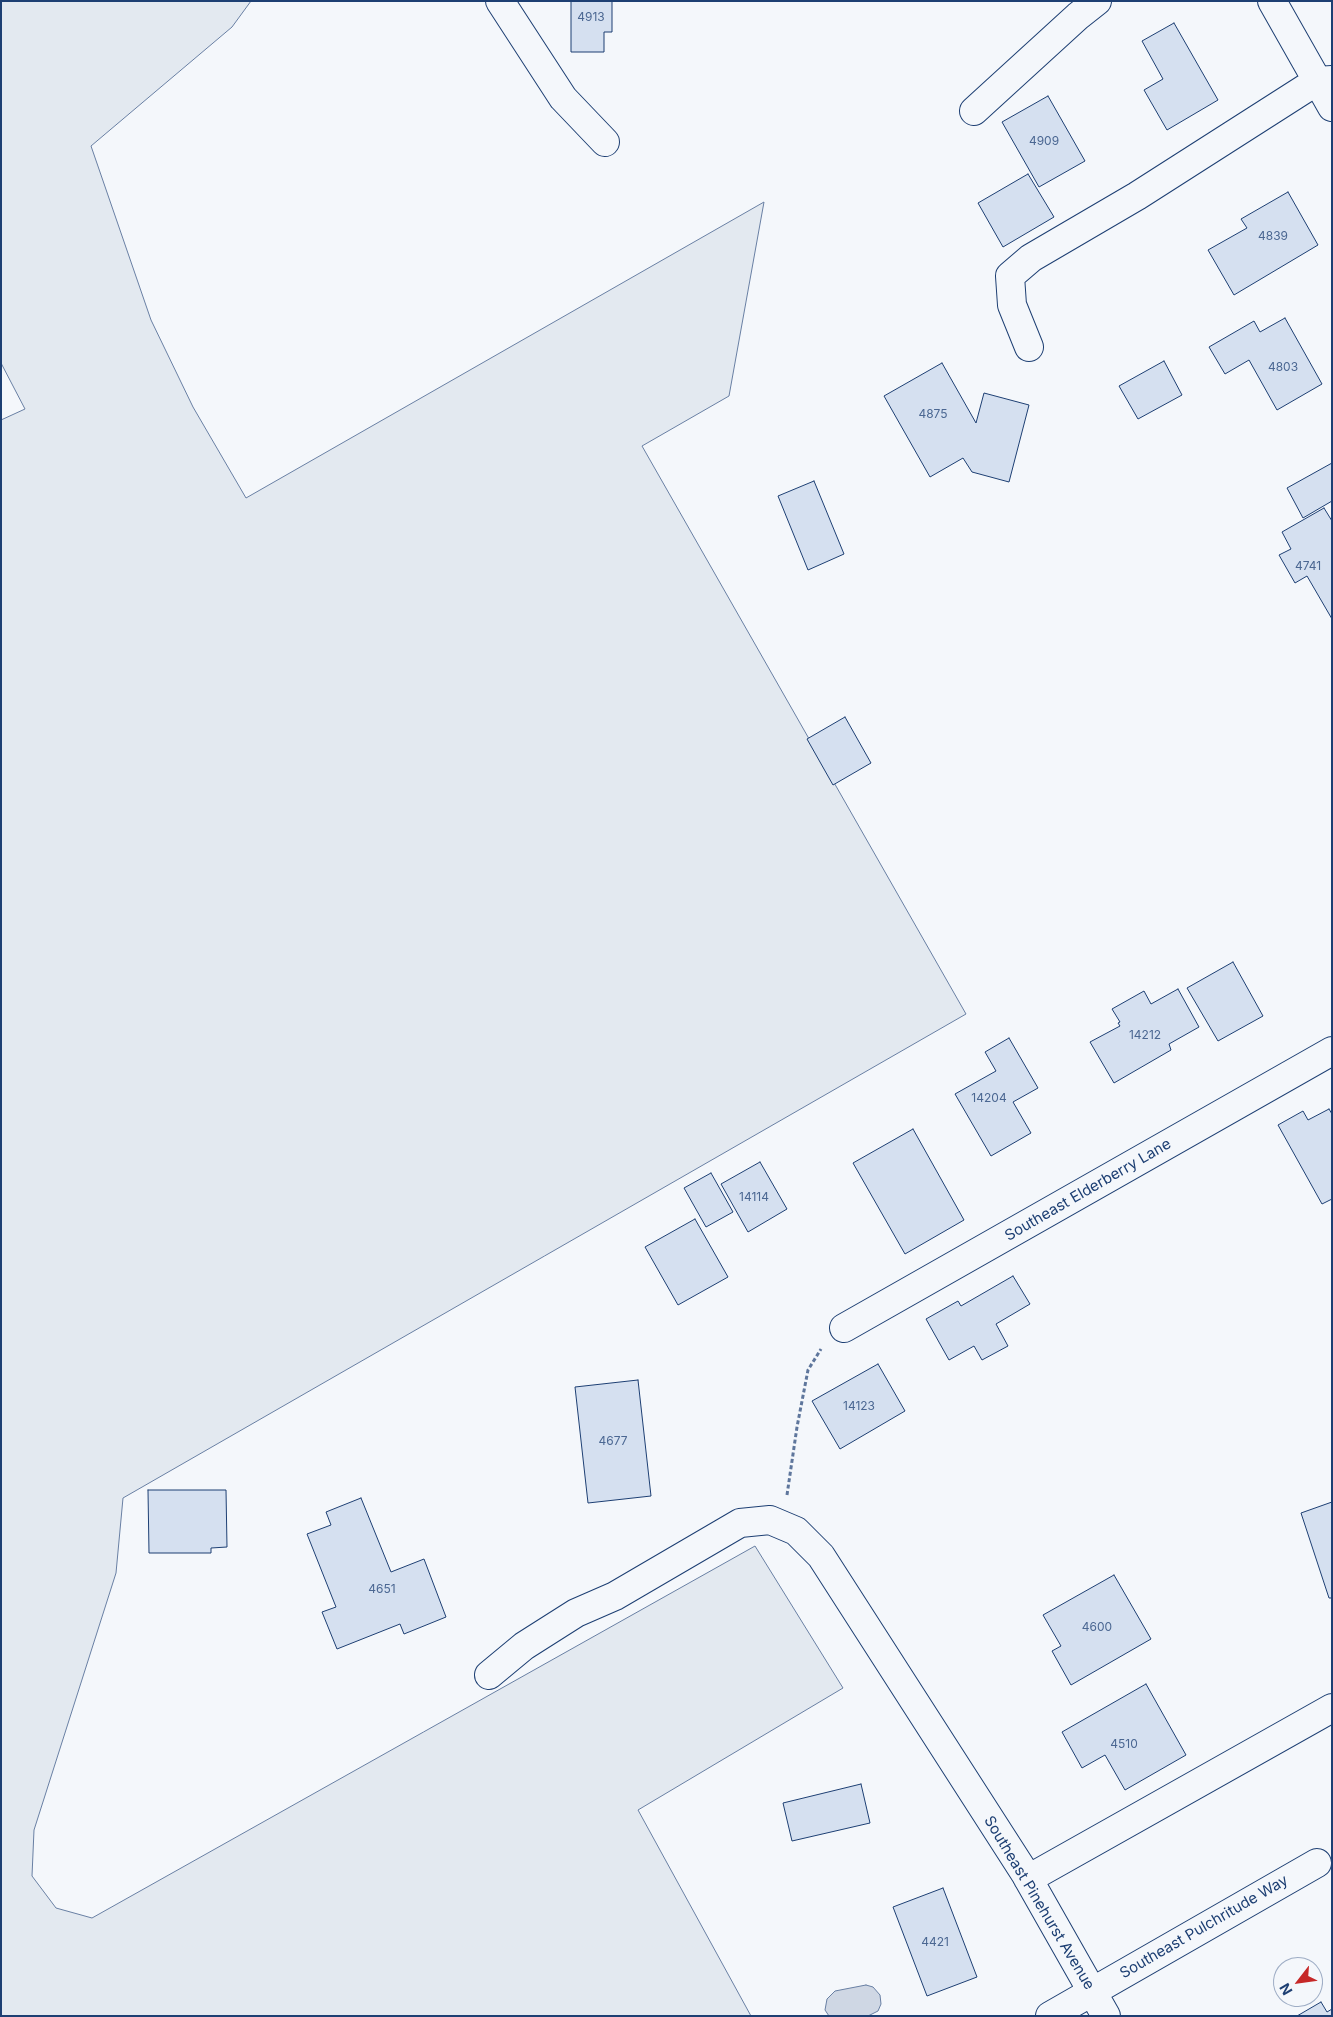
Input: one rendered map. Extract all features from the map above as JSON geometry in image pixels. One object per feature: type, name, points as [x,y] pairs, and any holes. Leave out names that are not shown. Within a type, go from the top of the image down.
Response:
[{"type":"street","points":[[500,1],[563,98],[605,142]]},
{"type":"street","points":[[974,111],[1097,1]]},
{"type":"street","points":[[1272,1],[1324,80],[1332,107]]},
{"type":"street","points":[[1029,346],[1012,305],[1010,276],[1031,258],[1137,196],[1324,80]]},
{"type":"street","name":"Southeast Elderberry Lane","points":[[844,1328],[1332,1052]]},
{"type":"street","points":[[489,1675],[524,1646],[576,1613],[615,1596],[740,1523],[770,1520]]},
{"type":"street","name":"Southeast Pinehurst Avenue","points":[[770,1520],[796,1531],[820,1556],[1028,1879],[1106,2016]]},
{"type":"street","points":[[1028,1879],[1332,1708]]},
{"type":"street","name":"Southeast Pulchritude Way","points":[[1050,2016],[1317,1862]]},
{"type":"path","points":[[770,1520],[787,1496],[808,1370],[826,1342],[844,1328]]},
{"type":"shaded area","points":[[1,1],[251,1],[232,27],[91,146],[151,320],[193,407],[246,498],[764,202],[729,396],[642,446],[966,1014],[123,1498],[116,1573],[34,1830],[32,1876],[56,1908],[92,1918],[755,1546],[843,1688],[638,1810],[751,2016],[1,2016],[1,420],[25,409],[1,363]]},
{"type":"shaded area","points":[[866,1985],[873,1987],[880,1995],[881,2004],[878,2011],[868,2016],[829,2016],[825,2010],[827,1999],[835,1991]]},
{"type":"building","points":[[571,1],[612,1],[612,32],[604,32],[604,52],[571,52]]},
{"type":"building","points":[[1174,23],[1218,100],[1167,130],[1144,90],[1163,79],[1142,41]]},
{"type":"building","points":[[1048,96],[1085,161],[1039,187],[1002,122]]},
{"type":"building","points":[[1028,174],[1054,217],[1003,247],[978,203]]},
{"type":"building","points":[[1288,192],[1318,245],[1234,295],[1208,250],[1247,228],[1241,219]]},
{"type":"building","points":[[1285,318],[1322,384],[1277,410],[1249,360],[1225,374],[1209,347],[1254,321],[1260,332]]},
{"type":"building","points":[[1164,361],[1182,395],[1138,419],[1119,386]]},
{"type":"building","points":[[942,363],[976,423],[984,393],[1029,405],[1009,482],[972,472],[963,458],[930,477],[884,396]]},
{"type":"building","points":[[1332,463],[1332,501],[1303,518],[1287,488]]},
{"type":"building","points":[[814,481],[844,554],[808,570],[778,496]]},
{"type":"building","points":[[1324,508],[1332,521],[1332,619],[1307,576],[1295,583],[1279,555],[1291,549],[1282,532]]},
{"type":"building","points":[[845,717],[871,763],[833,785],[807,739]]},
{"type":"building","points":[[1233,962],[1263,1016],[1218,1041],[1187,988]]},
{"type":"building","points":[[1178,989],[1199,1027],[1169,1044],[1171,1050],[1114,1083],[1090,1042],[1120,1026],[1118,1023],[1120,1022],[1112,1009],[1144,991],[1151,1004]]},
{"type":"building","points":[[1009,1038],[1038,1088],[1013,1102],[1031,1133],[991,1156],[955,1094],[996,1071],[985,1052]]},
{"type":"building","points":[[1329,1109],[1332,1114],[1332,1199],[1322,1204],[1278,1125],[1303,1111],[1308,1120]]},
{"type":"building","points":[[913,1129],[964,1220],[905,1254],[853,1163]]},
{"type":"building","points":[[760,1162],[787,1209],[748,1232],[721,1184]]},
{"type":"building","points":[[711,1173],[733,1212],[706,1227],[684,1188]]},
{"type":"building","points":[[695,1219],[728,1277],[678,1305],[645,1247]]},
{"type":"building","points":[[1013,1276],[1030,1304],[996,1324],[1008,1346],[982,1360],[974,1346],[949,1360],[926,1319],[958,1301],[961,1306]]},
{"type":"building","points":[[878,1364],[905,1411],[840,1449],[812,1401]]},
{"type":"building","points":[[638,1380],[651,1496],[588,1503],[575,1387]]},
{"type":"building","points":[[148,1490],[226,1490],[227,1547],[211,1548],[211,1553],[149,1553]]},
{"type":"building","points":[[361,1498],[391,1572],[424,1559],[446,1617],[404,1634],[400,1624],[337,1649],[322,1612],[336,1607],[307,1534],[331,1525],[326,1512]]},
{"type":"building","points":[[1332,1502],[1332,1598],[1329,1598],[1301,1513]]},
{"type":"building","points":[[1114,1575],[1151,1639],[1071,1685],[1052,1651],[1061,1646],[1043,1615]]},
{"type":"building","points":[[1146,1684],[1186,1755],[1125,1790],[1105,1755],[1082,1768],[1062,1732]]},
{"type":"building","points":[[861,1784],[870,1823],[792,1841],[783,1803]]},
{"type":"building","points":[[943,1888],[977,1977],[927,1996],[893,1907]]},
{"type":"building","points":[[1323,2005],[1327,2012],[1332,2009],[1332,2016],[1297,2016],[1312,2007],[1323,2007]]}]
